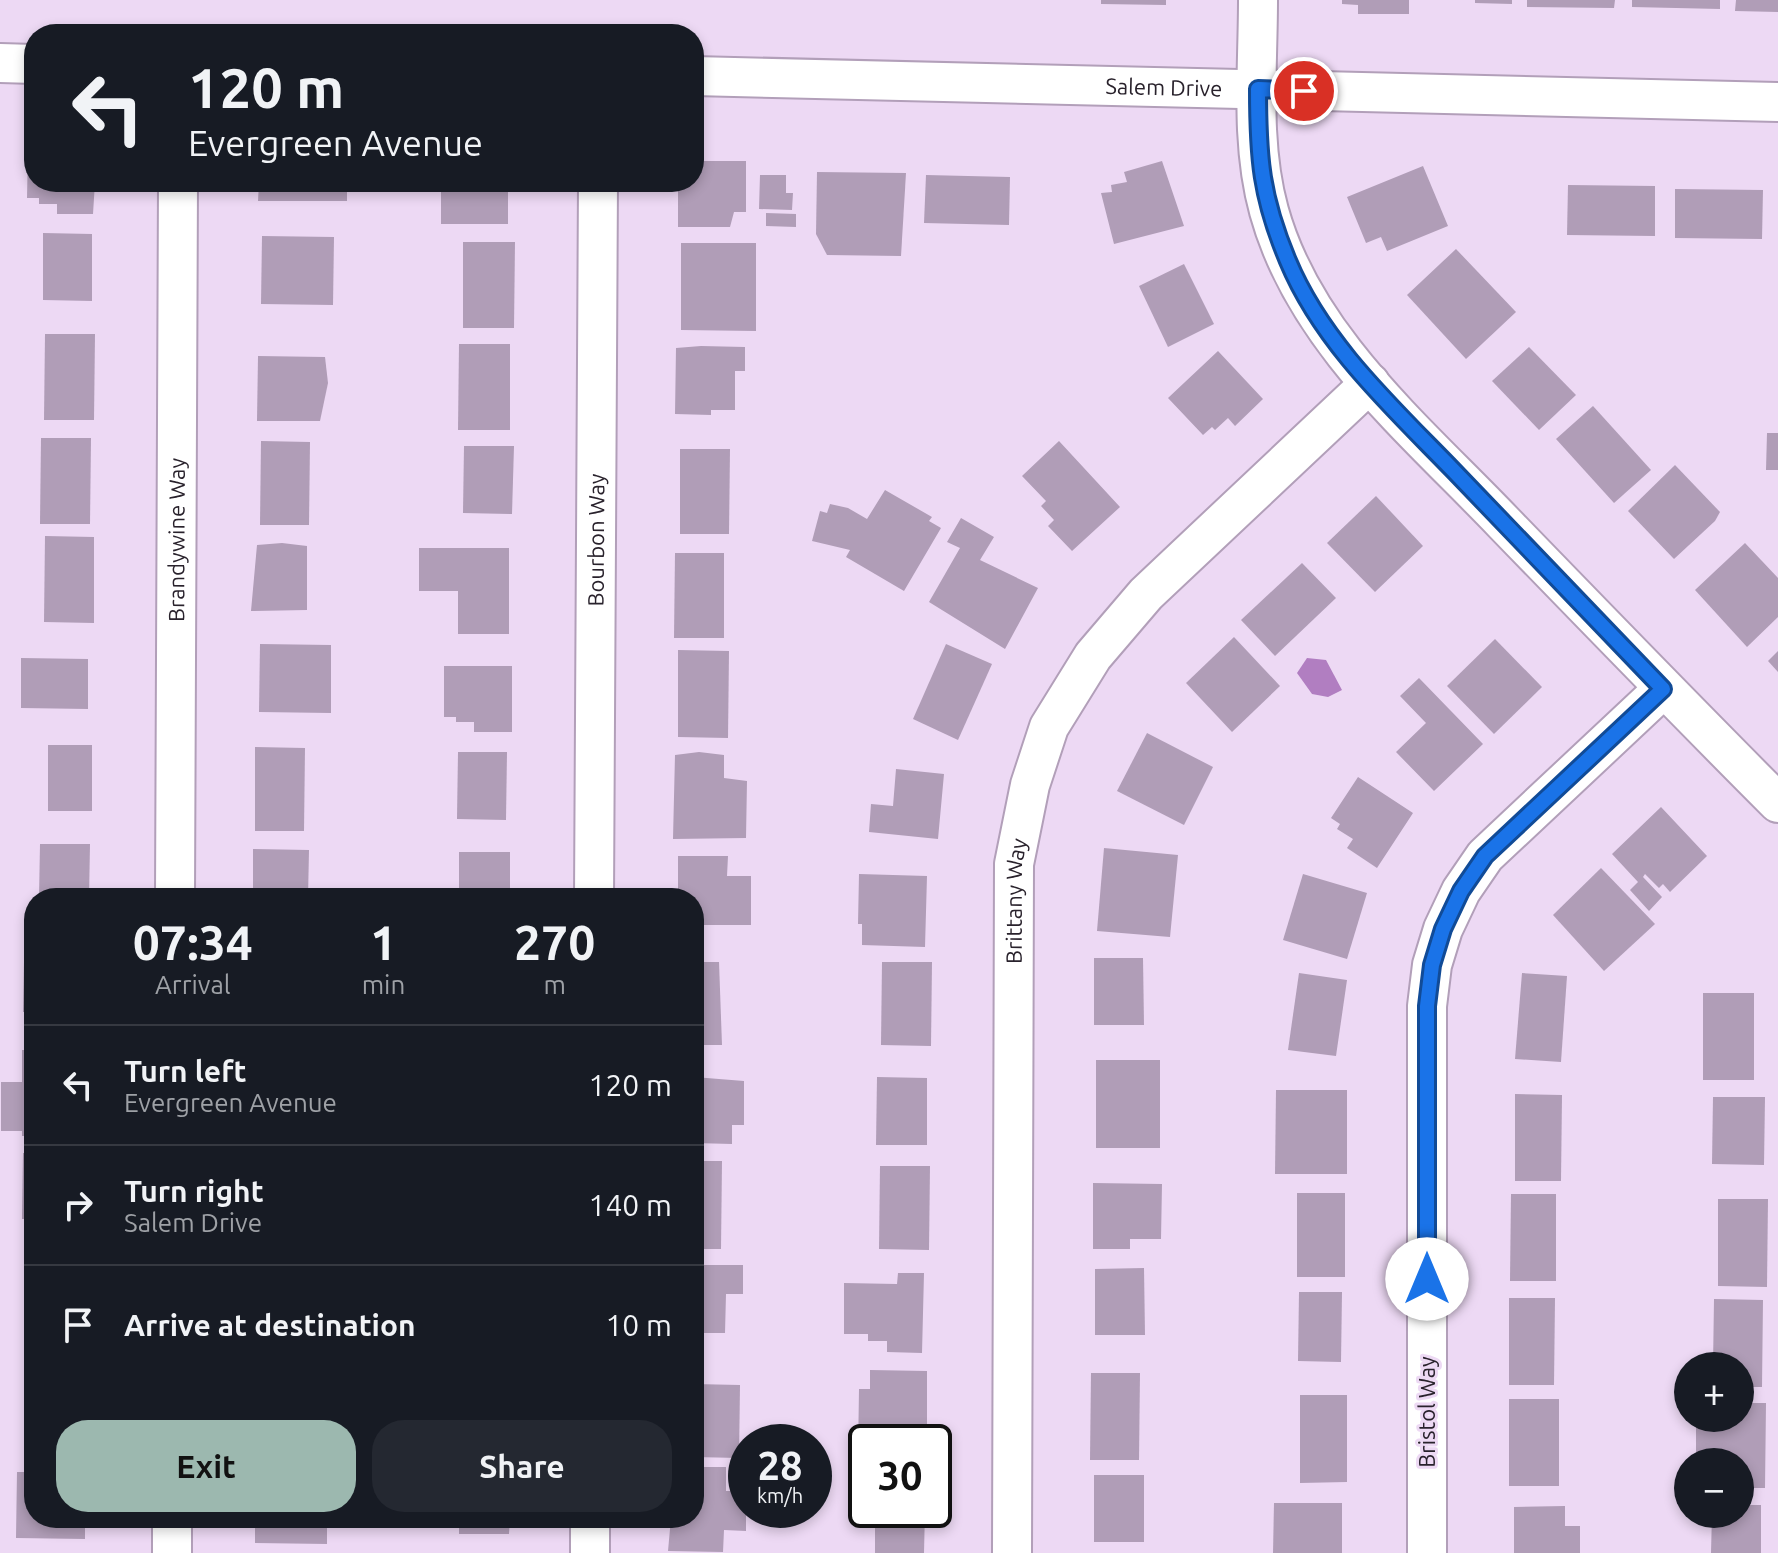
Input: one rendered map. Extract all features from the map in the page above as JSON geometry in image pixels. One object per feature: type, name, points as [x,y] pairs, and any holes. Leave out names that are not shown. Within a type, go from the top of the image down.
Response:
[{"type":"street","points":[[1258,0],[1258,162],[1269,213],[1289,264],[1315,311],[1370,383],[1663,689],[1778,803]]},
{"type":"street","points":[[0,63],[24,64]]},
{"type":"street","name":"Salem Drive","points":[[704,76],[1778,102]]},
{"type":"street","name":"Brandywine Way","points":[[175,888],[178,192]]},
{"type":"street","name":"Bourbon Way","points":[[594,888],[598,192]]},
{"type":"street","name":"Brittany Way","points":[[1012,1553],[1014,864],[1030,785],[1049,727],[1093,656],[1146,594],[1370,383]]},
{"type":"street","name":"Bristol Way","points":[[1427,1553],[1427,1006],[1432,965],[1461,891],[1485,856],[1663,689]]},
{"type":"street","points":[[172,1528],[172,1553]]},
{"type":"street","points":[[590,1528],[590,1553]]},
{"type":"shaded area","points":[[1307,658],[1326,660],[1342,690],[1328,697],[1312,694],[1297,673]]},
{"type":"building","points":[[1101,0],[1166,0],[1166,5],[1101,4]]},
{"type":"building","points":[[1342,0],[1409,0],[1409,14],[1358,14],[1358,5],[1342,4]]},
{"type":"building","points":[[1475,0],[1512,0],[1512,4],[1475,3]]},
{"type":"building","points":[[1527,0],[1615,0],[1614,8],[1527,7]]},
{"type":"building","points":[[1632,0],[1720,0],[1720,9],[1632,7]]},
{"type":"building","points":[[1736,0],[1778,0],[1778,12],[1735,11]]},
{"type":"building","points":[[704,161],[746,161],[746,212],[734,212],[730,227],[678,227],[678,192],[704,192]]},
{"type":"building","points":[[1162,161],[1184,226],[1114,244],[1101,193],[1112,192],[1111,185],[1127,182],[1124,172]]},
{"type":"building","points":[[1423,166],[1448,226],[1387,251],[1381,237],[1366,243],[1347,197]]},
{"type":"building","points":[[817,172],[906,173],[901,256],[827,255],[816,234]]},
{"type":"building","points":[[760,175],[786,175],[786,193],[793,193],[792,210],[759,209]]},
{"type":"building","points":[[926,175],[1010,177],[1009,225],[924,223]]},
{"type":"building","points":[[1568,185],[1655,186],[1655,236],[1567,235]]},
{"type":"building","points":[[1675,189],[1763,190],[1762,239],[1675,238]]},
{"type":"building","points":[[27,192],[94,192],[93,214],[57,214],[57,204],[39,204],[39,198],[27,198]]},
{"type":"building","points":[[258,192],[347,192],[347,201],[258,201]]},
{"type":"building","points":[[441,192],[508,192],[508,224],[441,224]]},
{"type":"building","points":[[766,213],[796,214],[796,227],[766,226]]},
{"type":"building","points":[[43,233],[92,234],[92,301],[43,300]]},
{"type":"building","points":[[262,236],[334,237],[333,305],[261,304]]},
{"type":"building","points":[[463,242],[515,242],[514,328],[463,328]]},
{"type":"building","points":[[681,243],[756,243],[756,331],[681,330]]},
{"type":"building","points":[[1456,249],[1516,312],[1466,359],[1407,295]]},
{"type":"building","points":[[1184,264],[1214,324],[1168,347],[1139,286]]},
{"type":"building","points":[[45,334],[95,334],[94,420],[44,420]]},
{"type":"building","points":[[459,344],[510,344],[510,430],[458,430]]},
{"type":"building","points":[[745,347],[745,371],[735,371],[735,410],[711,410],[711,415],[675,414],[676,348]]},
{"type":"building","points":[[1529,347],[1576,395],[1539,430],[1492,381]]},
{"type":"building","points":[[1218,351],[1263,399],[1235,426],[1228,418],[1215,430],[1212,427],[1203,435],[1168,398]]},
{"type":"building","points":[[258,356],[325,357],[328,383],[320,421],[257,421]]},
{"type":"building","points":[[1593,406],[1651,470],[1614,503],[1556,439]]},
{"type":"building","points":[[1767,433],[1778,433],[1778,470],[1766,470]]},
{"type":"building","points":[[41,438],[91,438],[90,524],[40,524]]},
{"type":"building","points":[[261,441],[310,442],[309,525],[260,525]]},
{"type":"building","points":[[1059,441],[1120,507],[1072,551],[1048,526],[1054,520],[1041,506],[1046,501],[1022,476]]},
{"type":"building","points":[[464,446],[514,446],[512,514],[463,513]]},
{"type":"building","points":[[680,449],[730,449],[729,534],[680,534]]},
{"type":"building","points":[[1675,465],[1720,512],[1715,521],[1674,559],[1628,511]]},
{"type":"building","points":[[885,490],[932,517],[929,521],[941,528],[904,591],[846,557],[850,550],[812,541],[820,511],[827,513],[830,504],[848,508],[867,519]]},
{"type":"building","points":[[1376,496],[1423,546],[1375,592],[1327,543]]},
{"type":"building","points":[[961,518],[994,537],[980,560],[1038,588],[1005,649],[929,602],[960,548],[947,542]]},
{"type":"building","points":[[45,536],[94,537],[94,623],[44,622]]},
{"type":"building","points":[[282,543],[307,546],[307,610],[251,611],[257,545]]},
{"type":"building","points":[[1745,543],[1778,578],[1778,617],[1747,647],[1695,590]]},
{"type":"building","points":[[419,548],[509,548],[509,634],[458,634],[458,591],[419,591]]},
{"type":"building","points":[[675,553],[724,553],[724,638],[674,638]]},
{"type":"building","points":[[1302,563],[1336,598],[1275,656],[1241,620]]},
{"type":"building","points":[[1234,637],[1280,686],[1232,732],[1186,683]]},
{"type":"building","points":[[1495,639],[1542,687],[1494,734],[1447,686]]},
{"type":"building","points":[[260,644],[331,645],[331,713],[259,712]]},
{"type":"building","points":[[946,644],[992,664],[958,740],[913,719]]},
{"type":"building","points":[[678,650],[729,651],[728,738],[678,737]]},
{"type":"building","points":[[1778,651],[1778,672],[1768,661]]},
{"type":"building","points":[[21,658],[88,659],[88,709],[21,708]]},
{"type":"building","points":[[444,666],[512,666],[512,732],[474,732],[474,722],[456,722],[456,717],[444,717]]},
{"type":"building","points":[[1419,678],[1483,744],[1434,791],[1396,752],[1426,723],[1400,696]]},
{"type":"building","points":[[1147,733],[1213,767],[1184,825],[1117,791]]},
{"type":"building","points":[[48,745],[92,745],[92,811],[48,811]]},
{"type":"building","points":[[255,747],[305,748],[304,831],[255,831]]},
{"type":"building","points":[[458,752],[507,752],[506,820],[457,819]]},
{"type":"building","points":[[699,752],[724,755],[724,778],[747,781],[746,838],[673,839],[675,755]]},
{"type":"building","points":[[896,769],[944,774],[938,839],[869,832],[871,804],[893,806]]},
{"type":"building","points":[[1358,777],[1413,813],[1377,868],[1347,848],[1353,839],[1337,829],[1340,824],[1331,818]]},
{"type":"building","points":[[1661,807],[1707,856],[1670,892],[1663,884],[1659,888],[1645,874],[1643,877],[1662,897],[1649,911],[1630,890],[1638,882],[1612,854]]},
{"type":"building","points":[[40,844],[90,844],[89,888],[39,888]]},
{"type":"building","points":[[1104,848],[1178,855],[1170,937],[1097,931]]},
{"type":"building","points":[[253,849],[309,850],[308,888],[253,888]]},
{"type":"building","points":[[459,852],[510,852],[510,888],[459,888]]},
{"type":"building","points":[[678,856],[728,856],[727,876],[751,876],[751,925],[704,925],[704,888],[678,888]]},
{"type":"building","points":[[1601,868],[1655,924],[1604,971],[1553,915]]},
{"type":"building","points":[[859,874],[927,876],[925,947],[862,945],[862,924],[858,924]]},
{"type":"building","points":[[1303,874],[1367,893],[1347,959],[1283,940]]},
{"type":"building","points":[[1094,958],[1143,958],[1144,1025],[1094,1025]]},
{"type":"building","points":[[704,962],[719,962],[722,1045],[704,1045]]},
{"type":"building","points":[[882,962],[932,962],[931,1046],[881,1045]]},
{"type":"building","points":[[1299,973],[1347,980],[1336,1056],[1288,1050]]},
{"type":"building","points":[[1522,973],[1567,976],[1561,1062],[1515,1059]]},
{"type":"building","points":[[1703,993],[1754,993],[1754,1080],[1703,1080]]},
{"type":"building","points":[[24,1050],[24,1136],[22,1131],[1,1131],[1,1082],[22,1082]]},
{"type":"building","points":[[1096,1060],[1160,1060],[1160,1148],[1096,1148]]},
{"type":"building","points":[[877,1077],[927,1078],[927,1145],[876,1145]]},
{"type":"building","points":[[704,1078],[744,1081],[744,1125],[732,1125],[732,1144],[704,1143]]},
{"type":"building","points":[[1276,1090],[1347,1090],[1347,1174],[1275,1174]]},
{"type":"building","points":[[1515,1094],[1562,1095],[1561,1181],[1515,1181]]},
{"type":"building","points":[[1713,1097],[1765,1097],[1764,1165],[1712,1164]]},
{"type":"building","points":[[23,1153],[24,1153],[24,1219]]},
{"type":"building","points":[[704,1161],[722,1161],[721,1249],[704,1249]]},
{"type":"building","points":[[880,1166],[930,1166],[929,1250],[879,1249]]},
{"type":"building","points":[[1093,1183],[1162,1184],[1161,1239],[1130,1239],[1130,1249],[1093,1249]]},
{"type":"building","points":[[1297,1193],[1345,1193],[1345,1277],[1297,1277]]},
{"type":"building","points":[[1511,1194],[1556,1194],[1556,1281],[1510,1281]]},
{"type":"building","points":[[1718,1199],[1768,1199],[1767,1287],[1718,1286]]},
{"type":"building","points":[[704,1265],[743,1265],[743,1294],[726,1294],[725,1333],[704,1333]]},
{"type":"building","points":[[1144,1268],[1145,1335],[1095,1335],[1095,1269]]},
{"type":"building","points":[[898,1273],[924,1273],[922,1353],[887,1352],[887,1341],[868,1341],[868,1334],[844,1334],[844,1283],[897,1284]]},
{"type":"building","points":[[1299,1292],[1342,1292],[1341,1362],[1298,1361]]},
{"type":"building","points":[[1509,1298],[1555,1298],[1554,1385],[1509,1385]]},
{"type":"building","points":[[1714,1299],[1763,1300],[1762,1387],[1754,1387],[1754,1352],[1713,1352]]},
{"type":"building","points":[[870,1370],[927,1371],[927,1424],[858,1424],[859,1389],[870,1389]]},
{"type":"building","points":[[1091,1373],[1140,1373],[1139,1460],[1090,1460]]},
{"type":"building","points":[[704,1384],[740,1385],[739,1424],[728,1424],[728,1458],[704,1457]]},
{"type":"building","points":[[1300,1395],[1347,1395],[1347,1482],[1300,1483]]},
{"type":"building","points":[[1509,1399],[1559,1399],[1559,1486],[1509,1486]]},
{"type":"building","points":[[1754,1403],[1766,1403],[1765,1488],[1754,1488],[1754,1448],[1696,1448],[1696,1432],[1754,1432]]},
{"type":"building","points":[[704,1467],[726,1467],[728,1528],[746,1528],[746,1531],[724,1530],[723,1552],[668,1551],[670,1528],[704,1528]]},
{"type":"building","points":[[17,1472],[24,1472],[24,1528],[85,1528],[85,1539],[16,1538]]},
{"type":"building","points":[[1094,1475],[1144,1475],[1144,1542],[1094,1542]]},
{"type":"building","points":[[1274,1503],[1342,1503],[1342,1553],[1273,1553]]},
{"type":"building","points":[[1754,1505],[1761,1505],[1761,1553],[1711,1553],[1712,1528],[1754,1528]]},
{"type":"building","points":[[1565,1506],[1565,1526],[1580,1526],[1580,1553],[1514,1553],[1514,1507]]},
{"type":"building","points":[[255,1528],[327,1528],[327,1544],[255,1543]]},
{"type":"building","points":[[459,1528],[509,1528],[509,1534],[459,1534]]},
{"type":"building","points":[[875,1528],[925,1528],[924,1553],[875,1553]]},
{"type":"route","points":[[1304,91],[1258,89],[1258,162],[1269,213],[1289,264],[1315,311],[1370,383],[1663,689],[1485,856],[1461,891],[1443,929],[1432,965],[1427,1006],[1427,1279]]}]
